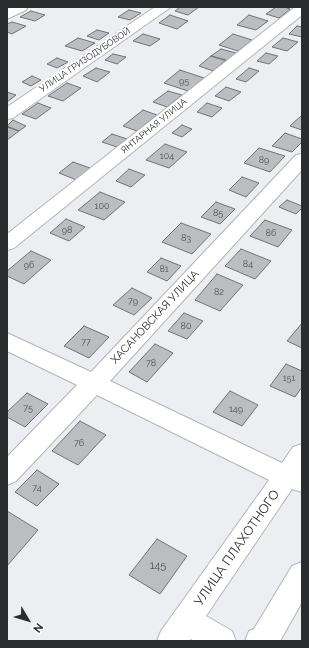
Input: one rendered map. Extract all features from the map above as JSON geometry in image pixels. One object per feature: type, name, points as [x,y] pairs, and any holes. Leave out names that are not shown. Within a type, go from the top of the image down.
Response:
[{"type":"street","points":[[7,15],[21,7]]},
{"type":"street","name":"УЛИЦА ГРИЗОДУБОВОЙ","points":[[7,114],[164,7]]},
{"type":"street","name":"ЯНТАРНАЯ УЛИЦА","points":[[7,244],[302,8]]},
{"type":"street","name":"ХАСАНОВСКАЯ УЛИЦА","points":[[7,474],[94,383],[302,159]]},
{"type":"street","points":[[7,340],[294,479]]},
{"type":"street","name":"УЛИЦА ПЛАХОТНОГО","points":[[179,631],[294,479],[302,454]]},
{"type":"street","points":[[264,640],[302,575]]},
{"type":"street","points":[[179,631],[221,641]]},
{"type":"building","points":[[180,7],[199,7],[188,15],[175,11]]},
{"type":"building","points":[[276,7],[290,9],[279,18],[266,14]]},
{"type":"building","points":[[129,10],[141,13],[130,20],[118,17]]},
{"type":"building","points":[[31,11],[45,15],[35,21],[20,17]]},
{"type":"building","points":[[170,15],[188,21],[177,29],[159,23]]},
{"type":"building","points":[[249,15],[268,21],[256,30],[237,25]]},
{"type":"building","points":[[12,22],[26,26],[12,34],[7,32],[7,24]]},
{"type":"building","points":[[297,26],[302,27],[302,37],[289,34]]},
{"type":"building","points":[[97,30],[109,33],[99,40],[87,36]]},
{"type":"building","points":[[143,34],[160,39],[150,46],[133,41]]},
{"type":"building","points":[[233,34],[252,40],[238,51],[219,45]]},
{"type":"building","points":[[78,38],[95,43],[82,51],[65,46]]},
{"type":"building","points":[[283,38],[298,42],[287,51],[272,47]]},
{"type":"building","points":[[221,49],[236,53],[227,61],[211,56]]},
{"type":"building","points":[[266,53],[278,56],[269,64],[257,61]]},
{"type":"building","points":[[113,54],[126,57],[117,64],[105,60]]},
{"type":"building","points":[[211,56],[226,60],[213,71],[199,66]]},
{"type":"building","points":[[57,58],[68,62],[57,68],[47,64]]},
{"type":"building","points":[[96,68],[110,72],[97,82],[83,76]]},
{"type":"building","points":[[249,68],[259,71],[246,82],[236,79]]},
{"type":"building","points":[[180,70],[204,78],[188,91],[164,83]]},
{"type":"building","points":[[32,76],[41,80],[31,86],[22,82]]},
{"type":"building","points":[[67,83],[81,88],[63,101],[48,96]]},
{"type":"building","points":[[226,87],[241,92],[229,101],[215,96]]},
{"type":"building","points":[[168,91],[182,95],[167,107],[153,102]]},
{"type":"building","points":[[7,92],[16,95],[7,102]]},
{"type":"building","points":[[38,103],[51,108],[36,119],[22,114]]},
{"type":"building","points":[[207,103],[222,108],[212,117],[197,112]]},
{"type":"building","points":[[143,110],[157,115],[137,131],[123,126]]},
{"type":"building","points":[[302,115],[302,130],[290,126]]},
{"type":"building","points":[[13,120],[26,126],[19,131],[7,126]]},
{"type":"building","points":[[182,125],[192,129],[182,137],[172,133]]},
{"type":"building","points":[[7,127],[19,131],[7,140]]},
{"type":"building","points":[[285,133],[302,139],[302,142],[292,152],[272,146]]},
{"type":"building","points":[[112,134],[127,139],[117,147],[102,142]]},
{"type":"building","points":[[165,144],[187,152],[169,168],[146,160]]},
{"type":"building","points":[[259,148],[285,156],[270,172],[244,163]]},
{"type":"building","points":[[73,162],[93,169],[79,181],[59,173]]},
{"type":"building","points":[[129,169],[145,175],[131,187],[116,181]]},
{"type":"building","points":[[242,177],[259,183],[246,197],[229,190]]},
{"type":"building","points":[[100,192],[125,202],[104,220],[78,210]]},
{"type":"building","points":[[287,200],[302,206],[302,208],[296,214],[279,207]]},
{"type":"building","points":[[216,202],[235,209],[220,224],[201,217]]},
{"type":"building","points":[[66,219],[85,227],[69,241],[50,233]]},
{"type":"building","points":[[265,220],[292,230],[278,247],[250,236]]},
{"type":"building","points":[[181,223],[211,234],[192,254],[162,242]]},
{"type":"building","points":[[241,249],[271,261],[255,279],[225,266]]},
{"type":"building","points":[[31,251],[51,260],[24,284],[7,276],[7,271]]},
{"type":"building","points":[[161,258],[181,266],[167,281],[147,272]]},
{"type":"building","points":[[217,274],[243,285],[220,311],[195,300]]},
{"type":"building","points":[[132,288],[152,298],[134,315],[113,305]]},
{"type":"building","points":[[184,313],[203,321],[187,339],[168,331]]},
{"type":"building","points":[[302,323],[302,348],[287,341]]},
{"type":"building","points":[[84,326],[109,337],[89,358],[64,346]]},
{"type":"building","points":[[155,344],[173,353],[147,382],[129,372]]},
{"type":"building","points":[[286,364],[302,371],[302,387],[295,397],[270,386]]},
{"type":"building","points":[[230,391],[258,405],[242,426],[213,412]]},
{"type":"building","points":[[27,393],[48,404],[25,427],[7,417],[7,412]]},
{"type":"building","points":[[80,421],[106,435],[78,465],[52,451]]},
{"type":"building","points":[[37,470],[59,484],[37,506],[15,492]]},
{"type":"building","points":[[7,511],[38,530],[7,566]]},
{"type":"building","points":[[157,539],[187,556],[160,594],[129,575]]}]
